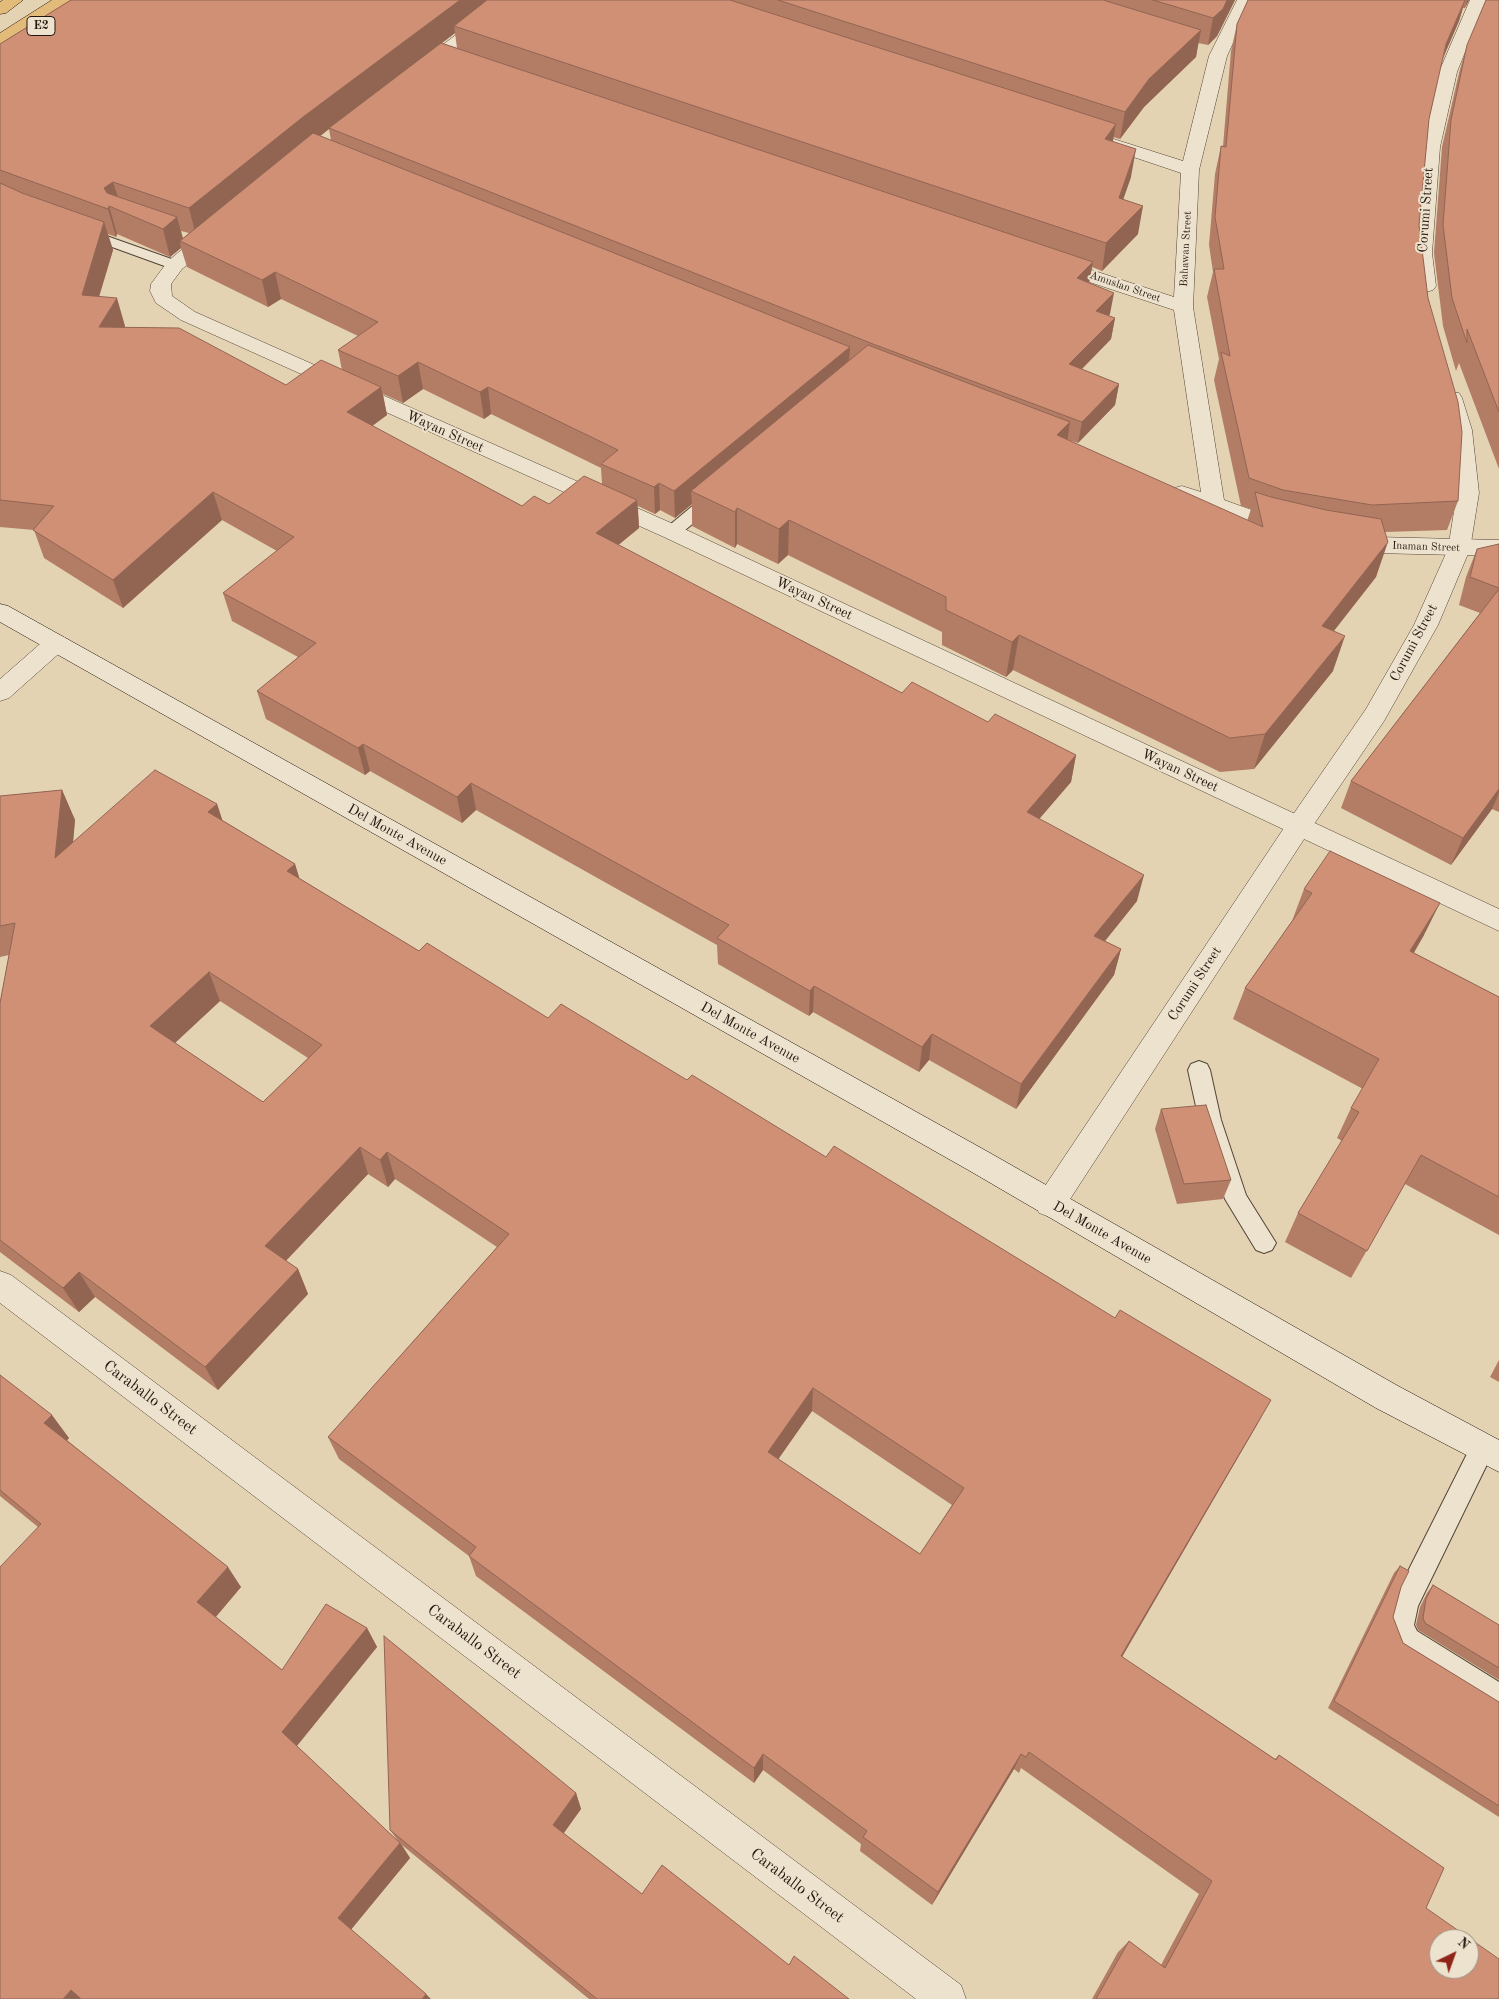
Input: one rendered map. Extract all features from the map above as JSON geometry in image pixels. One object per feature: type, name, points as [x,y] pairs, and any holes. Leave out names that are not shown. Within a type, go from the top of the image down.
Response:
[{"type":"highway","points":[[0,10],[15,0]]},
{"type":"highway","name":"E2","points":[[0,26],[40,0]]},
{"type":"highway","name":"E2","points":[[0,40],[64,0]]},
{"type":"highway","name":"E2","points":[[0,51],[82,0]]},
{"type":"street","points":[[410,79],[513,0]]},
{"type":"street","name":"Bahawan Street","points":[[1214,506],[1183,307],[1190,170],[1218,56],[1245,0]]},
{"type":"street","name":"Corumi Street","points":[[1428,307],[1422,253],[1431,147],[1448,72],[1473,9]]},
{"type":"street","points":[[1199,50],[1218,56]]},
{"type":"street","points":[[441,55],[460,62]]},
{"type":"street","points":[[1086,136],[1190,170]]},
{"type":"street","points":[[175,265],[192,241],[230,220]]},
{"type":"street","name":"Amuslan Street","points":[[1033,256],[1183,307]]},
{"type":"street","name":"Wayan Street","points":[[175,265],[167,274],[160,291],[163,298],[188,316],[672,532],[1499,920]]},
{"type":"street","name":"Corumi Street","points":[[1050,1204],[1299,826],[1375,715],[1426,625],[1459,549],[1468,493],[1461,430],[1445,373]]},
{"type":"street","points":[[1168,488],[1269,526],[1306,534]]},
{"type":"street","name":"Inaman Street","points":[[1332,539],[1376,545],[1459,549],[1499,548]]},
{"type":"street","name":"Del Monte Avenue","points":[[0,612],[971,1157],[1387,1397],[1491,1452]]},
{"type":"street","points":[[0,692],[56,644]]},
{"type":"street","name":"Caraballo Street","points":[[0,1285],[947,1999]]},
{"type":"lane","points":[[72,228],[175,265]]},
{"type":"lane","points":[[672,532],[724,489]]},
{"type":"lane","points":[[1198,1070],[1210,1120],[1236,1199],[1264,1243]]},
{"type":"lane","points":[[1491,1452],[1405,1604],[1401,1625],[1407,1640],[1499,1697]]},
{"type":"building","points":[[71,0],[460,0],[303,117],[189,208],[113,182],[104,188],[107,193],[177,217],[163,229],[109,206],[108,209],[0,170],[0,44]]},
{"type":"building","points":[[487,0],[730,0],[1116,124],[1105,139],[1136,149],[1119,198],[1143,206],[1106,243],[454,26]]},
{"type":"building","points":[[778,0],[1103,0],[1201,30],[1149,79],[1125,112]]},
{"type":"building","points":[[1153,0],[1227,0],[1223,9],[1213,18]]},
{"type":"building","points":[[1248,0],[1465,0],[1446,44],[1429,119],[1419,225],[1428,298],[1458,402],[1462,432],[1458,501],[1372,505],[1283,490],[1249,478],[1221,352],[1230,356],[1214,269],[1224,269],[1215,217],[1221,146],[1226,147],[1237,24]]},
{"type":"building","points":[[1486,0],[1499,0],[1499,412],[1467,329],[1467,343],[1452,298],[1443,225],[1451,120],[1467,45]]},
{"type":"building","points":[[441,43],[1093,262],[1077,278],[1114,293],[1096,311],[1115,318],[1069,364],[1119,384],[1082,422],[873,344],[329,128]]},
{"type":"building","points":[[313,133],[850,347],[674,491],[659,483],[654,487],[601,464],[618,450],[488,387],[480,392],[418,362],[398,376],[338,350],[378,322],[275,272],[262,280],[180,241]]},
{"type":"building","points":[[0,183],[22,193],[104,222],[82,295],[117,298],[99,327],[179,328],[286,385],[321,360],[381,387],[347,412],[522,506],[534,496],[549,504],[584,476],[637,500],[596,533],[902,693],[912,682],[988,722],[995,714],[1076,755],[1027,812],[1144,875],[1094,936],[1121,949],[1021,1084],[932,1034],[922,1047],[814,986],[810,991],[717,938],[729,925],[471,783],[457,797],[363,744],[358,748],[257,691],[316,643],[223,593],[294,537],[213,492],[113,580],[33,530],[54,506],[0,500]]},
{"type":"building","points":[[868,345],[1070,422],[1057,435],[1263,527],[1255,492],[1326,510],[1381,519],[1388,542],[1322,626],[1345,636],[1265,734],[1230,738],[1019,635],[1012,642],[946,610],[946,597],[789,520],[779,529],[737,508],[735,512],[691,491]]},
{"type":"building","points":[[1499,544],[1499,588],[1470,577],[1477,549]]},
{"type":"building","points":[[1499,589],[1499,789],[1463,838],[1351,781]]},
{"type":"building","points":[[155,770],[217,804],[208,812],[295,864],[287,871],[419,951],[427,943],[548,1018],[561,1004],[687,1080],[692,1075],[826,1157],[834,1146],[1115,1318],[1120,1310],[1271,1400],[1121,1656],[1276,1760],[1279,1755],[1444,1868],[1426,1908],[1456,1929],[1429,1929],[1429,1979],[1479,1979],[1479,1945],[1499,1959],[1499,1999],[1096,1999],[1129,1941],[1165,1968],[1212,1881],[1029,1752],[1026,1757],[1021,1754],[938,1892],[863,1837],[867,1831],[763,1754],[754,1768],[469,1556],[476,1547],[328,1437],[509,1234],[387,1152],[380,1160],[360,1147],[265,1246],[298,1269],[205,1367],[79,1272],[63,1288],[0,1240],[0,1003],[15,923],[0,926],[0,796],[62,790],[55,858]],"holes":[[[209,972],[322,1045],[263,1102],[150,1026]],[[813,1388],[964,1488],[920,1554],[768,1452]]]},
{"type":"building","points":[[1330,851],[1440,903],[1410,951],[1499,997],[1499,1197],[1421,1155],[1367,1251],[1298,1213],[1359,1112],[1351,1108],[1379,1059],[1245,988],[1312,893],[1304,889]]},
{"type":"building","points":[[1206,1105],[1231,1180],[1184,1184],[1161,1109]]},
{"type":"building","points":[[0,1375],[52,1415],[44,1423],[228,1567],[197,1602],[282,1670],[326,1604],[367,1628],[282,1732],[400,1843],[338,1918],[426,1994],[422,1999],[81,1999],[71,1990],[63,1999],[0,1999],[0,1567],[41,1524],[0,1490]]},
{"type":"building","points":[[1400,1566],[1409,1571],[1401,1587],[1393,1617],[1403,1643],[1499,1702],[1499,1806],[1334,1701]]},
{"type":"building","points":[[1433,1585],[1499,1625],[1499,1668],[1425,1623],[1423,1618],[1426,1599]]},
{"type":"building","points":[[384,1636],[576,1793],[553,1825],[642,1894],[662,1865],[789,1965],[794,1956],[849,1999],[597,1999],[390,1830]]}]
